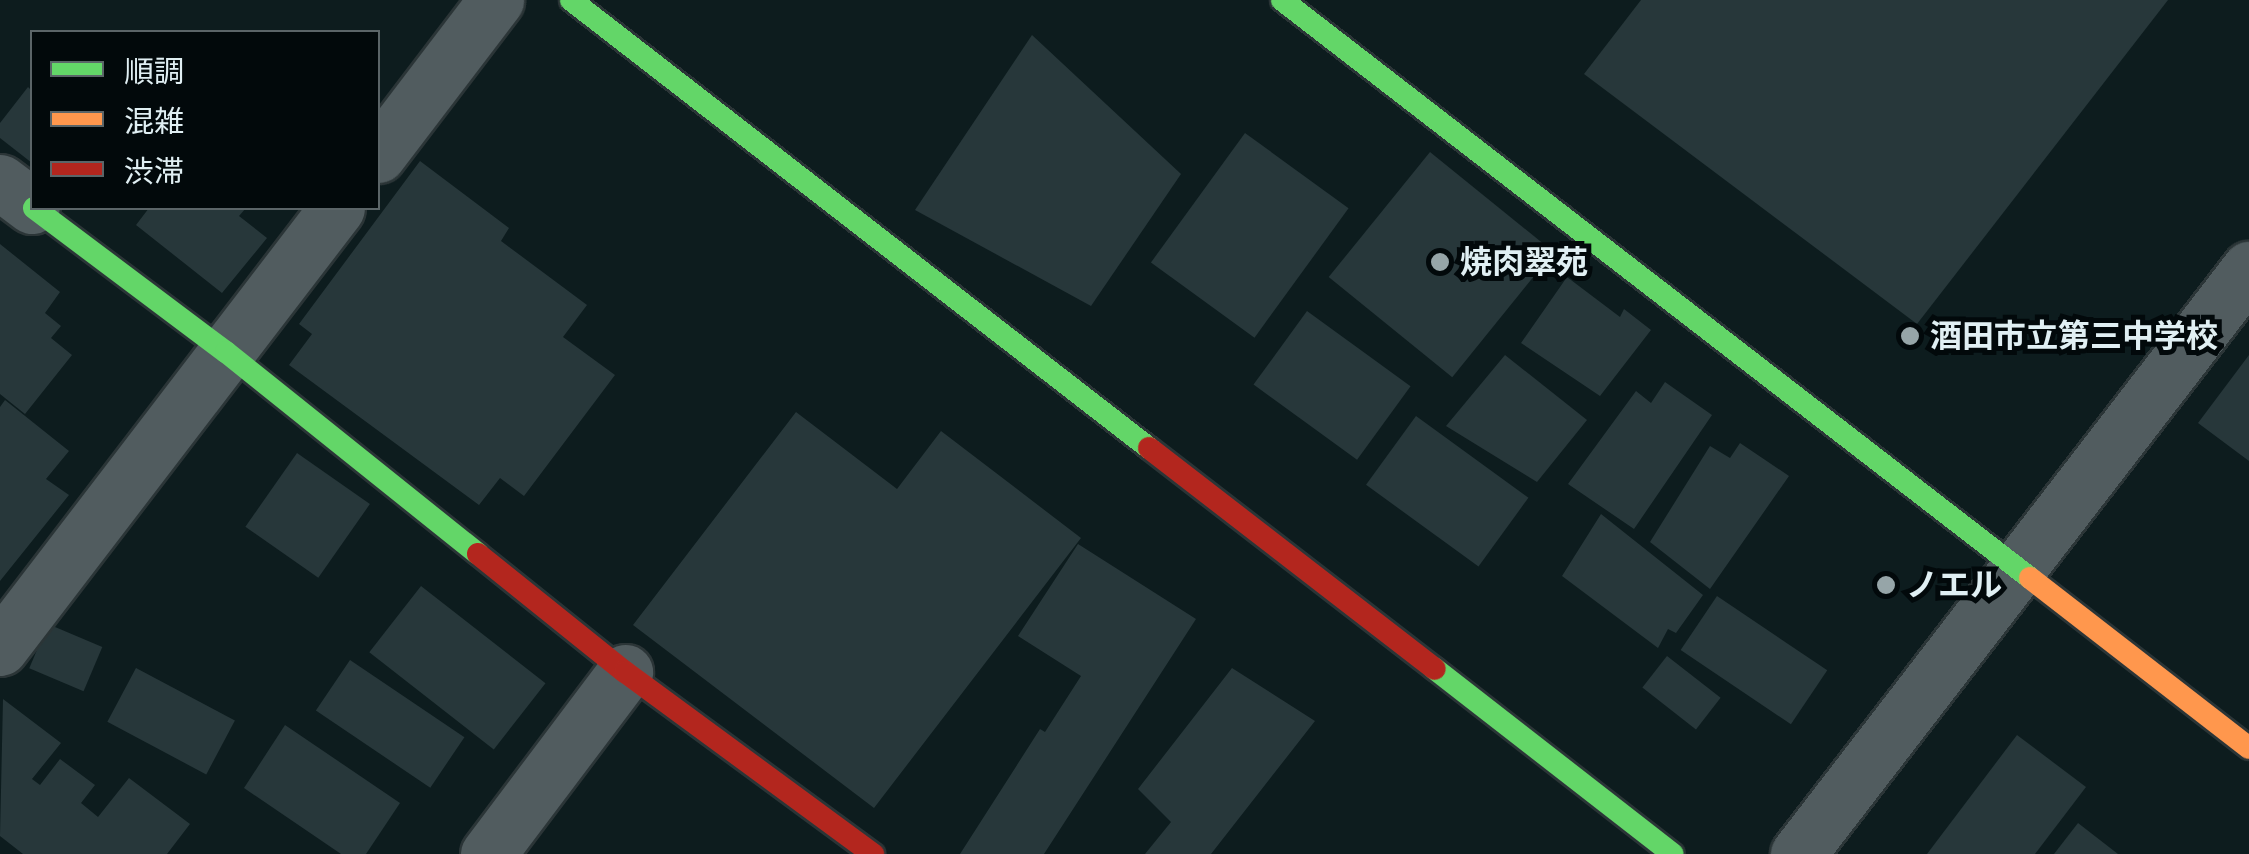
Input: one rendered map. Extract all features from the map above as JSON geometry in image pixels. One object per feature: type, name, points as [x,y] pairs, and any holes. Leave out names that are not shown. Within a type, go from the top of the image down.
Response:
[{"type":"street","points":[[380,152],[496,0]]},
{"type":"street","points":[[571,0],[1672,854]]},
{"type":"street","points":[[1282,0],[2249,748]]},
{"type":"street","points":[[0,182],[30,205]]},
{"type":"street","points":[[37,210],[226,352],[624,672],[873,854]]},
{"type":"street","points":[[0,648],[335,210]]},
{"type":"street","points":[[1798,854],[2249,270]]},
{"type":"street","points":[[488,854],[624,672]]},
{"type":"building","points":[[1641,0],[2168,0],[1917,324],[1584,74]]},
{"type":"building","points":[[1032,35],[1181,174],[1091,306],[915,210]]},
{"type":"building","points":[[28,87],[30,161],[0,138],[0,123]]},
{"type":"building","points":[[1245,133],[1349,208],[1255,338],[1151,262]]},
{"type":"building","name":"焼肉翠苑","points":[[1430,152],[1554,252],[1452,377],[1329,277]]},
{"type":"building","points":[[420,161],[509,228],[501,241],[587,305],[563,337],[615,375],[524,496],[500,478],[479,505],[289,365],[312,334],[299,324]]},
{"type":"building","points":[[147,210],[244,210],[239,216],[267,238],[222,293],[136,225]]},
{"type":"building","points":[[0,244],[60,292],[45,313],[61,326],[51,338],[72,355],[25,414],[0,394]]},
{"type":"building","points":[[1567,277],[1620,317],[1624,309],[1651,330],[1600,396],[1521,343]]},
{"type":"building","points":[[1307,311],[1411,386],[1357,460],[1254,385]]},
{"type":"building","points":[[1505,355],[1587,420],[1537,482],[1446,426]]},
{"type":"building","points":[[2249,355],[2249,461],[2198,423]]},
{"type":"building","points":[[1665,382],[1712,415],[1634,529],[1568,484],[1636,391],[1651,403]]},
{"type":"building","points":[[5,400],[69,451],[46,479],[69,495],[0,581],[0,407]]},
{"type":"building","points":[[796,412],[897,489],[941,431],[1081,538],[874,808],[633,625]]},
{"type":"building","points":[[1416,416],[1528,498],[1478,566],[1366,485]]},
{"type":"building","points":[[1740,443],[1789,476],[1710,589],[1650,542],[1710,446],[1730,458]]},
{"type":"building","points":[[297,453],[370,504],[318,578],[245,527]]},
{"type":"building","points":[[1601,514],[1703,595],[1676,633],[1668,629],[1658,648],[1562,576]]},
{"type":"building","points":[[1078,544],[1196,619],[1044,854],[960,854],[1040,729],[1045,732],[1081,676],[1018,636]]},
{"type":"building","points":[[421,586],[546,683],[494,749],[369,652]]},
{"type":"building","points":[[1717,596],[1827,670],[1791,724],[1681,650]]},
{"type":"building","points":[[48,624],[102,647],[84,691],[29,668]]},
{"type":"building","points":[[1667,656],[1721,698],[1696,729],[1642,688]]},
{"type":"building","points":[[350,660],[464,737],[430,788],[316,711]]},
{"type":"building","points":[[136,668],[235,721],[206,774],[107,722]]},
{"type":"building","points":[[1232,668],[1315,721],[1211,854],[1145,854],[1171,822],[1138,789]]},
{"type":"building","points":[[3,699],[61,743],[32,779],[40,785],[60,759],[95,785],[81,803],[98,817],[129,778],[190,824],[167,854],[23,854],[0,836]]},
{"type":"building","points":[[285,725],[400,803],[366,854],[341,854],[244,788]]},
{"type":"building","points":[[2017,735],[2086,787],[2035,854],[1927,854]]},
{"type":"building","points":[[2078,823],[2118,854],[2054,854]]},
{"type":"traffic: fast","points":[[571,0],[1149,448]]},
{"type":"traffic: fast","points":[[1282,0],[2030,578]]},
{"type":"traffic: fast","points":[[37,210],[226,352],[478,554]]},
{"type":"traffic: fast","points":[[1435,669],[1673,854]]},
{"type":"traffic: slow","points":[[2030,578],[2249,748]]},
{"type":"traffic: jam","points":[[1149,448],[1435,669]]},
{"type":"traffic: jam","points":[[478,554],[625,672],[873,854]]},
{"type":"place","name":"焼肉翠苑","points":[[1440,262]]},
{"type":"place","name":"酒田市立第三中学校","points":[[1910,336]]},
{"type":"place","name":"ノエル","points":[[1886,585]]}]
